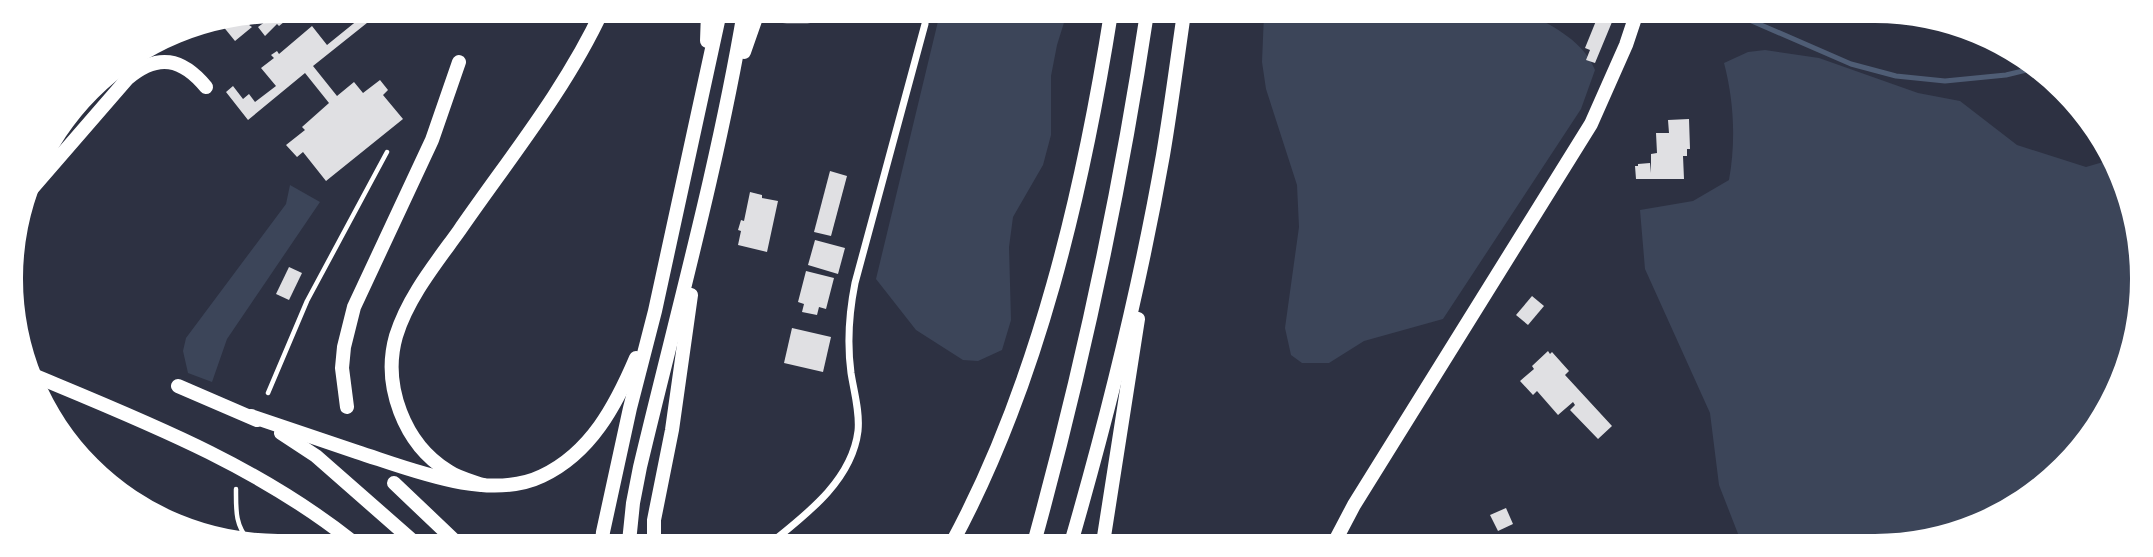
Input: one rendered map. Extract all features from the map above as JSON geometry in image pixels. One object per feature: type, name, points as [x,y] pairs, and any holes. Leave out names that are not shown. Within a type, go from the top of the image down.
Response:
[{"type":"highway","points":[[482,485],[449,472],[434,461],[410,432],[398,407],[392,376],[396,337],[403,317],[419,289],[569,71],[596,23]]},
{"type":"highway","points":[[706,81],[708,23]]},
{"type":"highway","points":[[603,534],[718,23]]},
{"type":"highway","points":[[630,534],[640,467],[701,221],[742,23]]},
{"type":"highway","points":[[731,86],[753,23]]},
{"type":"highway","points":[[957,534],[1003,435],[1041,322],[1080,181],[1109,23]]},
{"type":"highway","points":[[1037,534],[1090,324],[1145,23]]},
{"type":"highway","points":[[1104,534],[1183,23]]},
{"type":"highway","points":[[1338,534],[1353,505],[1591,124],[1633,23]]},
{"type":"highway","points":[[45,173],[128,78],[148,64],[174,62],[195,73],[206,87]]},
{"type":"highway","points":[[347,407],[342,368],[354,307],[432,140],[459,62]]},
{"type":"highway","points":[[1074,534],[1104,427],[1138,282],[1163,155]]},
{"type":"highway","points":[[654,534],[654,520],[672,430],[701,221]]},
{"type":"highway","points":[[178,386],[251,416],[431,476],[482,485],[523,482],[541,477],[577,453],[607,417],[623,388],[655,311]]},
{"type":"highway","points":[[42,376],[48,381]]},
{"type":"highway","points":[[43,379],[238,466],[289,495],[342,534]]},
{"type":"highway","points":[[251,416],[316,456],[406,534]]},
{"type":"highway","points":[[394,483],[448,534]]},
{"type":"street","points":[[782,534],[804,517],[835,485],[853,452],[858,431],[848,342],[849,310],[925,24]]},
{"type":"lane","points":[[268,393],[307,301],[387,152]]},
{"type":"lane","points":[[236,489],[236,511],[241,531]]},
{"type":"shaded area","points":[[938,23],[1064,23],[1051,76],[1051,135],[1043,165],[1013,217],[1009,247],[1011,320],[1002,350],[978,361],[963,360],[916,330],[876,279]]},
{"type":"shaded area","points":[[1264,23],[1545,23],[1576,43],[1595,70],[1581,109],[1443,319],[1364,341],[1329,363],[1302,363],[1291,355],[1285,328],[1299,227],[1297,185],[1266,89],[1262,62]]},
{"type":"shaded area","points":[[1765,50],[1819,58],[1918,93],[1960,101],[2017,145],[2086,167],[2102,162],[2104,165],[2122,212],[2130,262],[2128,312],[2117,361],[2096,406],[2067,447],[2043,471],[1988,508],[1941,526],[1891,534],[1738,534],[1719,485],[1710,413],[1645,269],[1640,210],[1693,201],[1729,180],[1733,121],[1724,63],[1748,52]]},
{"type":"shaded area","points":[[290,185],[320,202],[227,339],[212,382],[188,373],[183,351],[186,338],[286,204]]},
{"type":"building","points":[[263,23],[283,23],[279,26],[277,24],[265,36],[258,27]]},
{"type":"building","points":[[354,23],[367,23],[313,66],[337,96],[354,82],[363,93],[380,80],[388,90],[383,95],[403,119],[326,181],[303,152],[297,157],[286,145],[305,130],[302,127],[329,103],[305,73],[248,120],[226,92],[233,86],[243,99],[249,94],[255,102],[276,86],[261,68],[274,58],[271,55],[277,51],[279,54],[312,26],[327,45]]},
{"type":"building","points":[[1595,23],[1612,23],[1595,63],[1586,60],[1590,50],[1585,48]]},
{"type":"building","points":[[250,24],[252,27],[235,41],[225,29]]},
{"type":"building","points":[[1689,119],[1690,149],[1687,149],[1687,156],[1683,156],[1684,179],[1636,179],[1635,166],[1638,164],[1650,163],[1651,173],[1651,154],[1657,153],[1656,133],[1669,133],[1668,120]]},
{"type":"building","points":[[830,171],[847,176],[831,236],[814,232]]},
{"type":"building","points":[[750,192],[778,201],[767,252],[738,245],[741,231],[738,230],[741,220],[744,221]]},
{"type":"building","points":[[815,240],[845,248],[838,274],[808,265]]},
{"type":"building","points":[[289,267],[302,273],[289,300],[276,294]]},
{"type":"building","points":[[806,271],[834,278],[826,309],[819,307],[817,315],[802,312],[804,304],[798,302]]},
{"type":"building","points":[[1532,296],[1544,306],[1528,325],[1516,315]]},
{"type":"building","points":[[792,328],[831,337],[823,372],[784,363]]},
{"type":"building","points":[[1548,351],[1569,371],[1565,375],[1612,426],[1598,439],[1570,410],[1575,405],[1573,402],[1558,415],[1537,391],[1533,395],[1520,381]]},
{"type":"building","points":[[1506,508],[1513,524],[1498,531],[1490,515]]},
{"type":"waterway","points":[[1756,23],[1851,64],[1896,76],[1945,81],[2023,71]]}]
